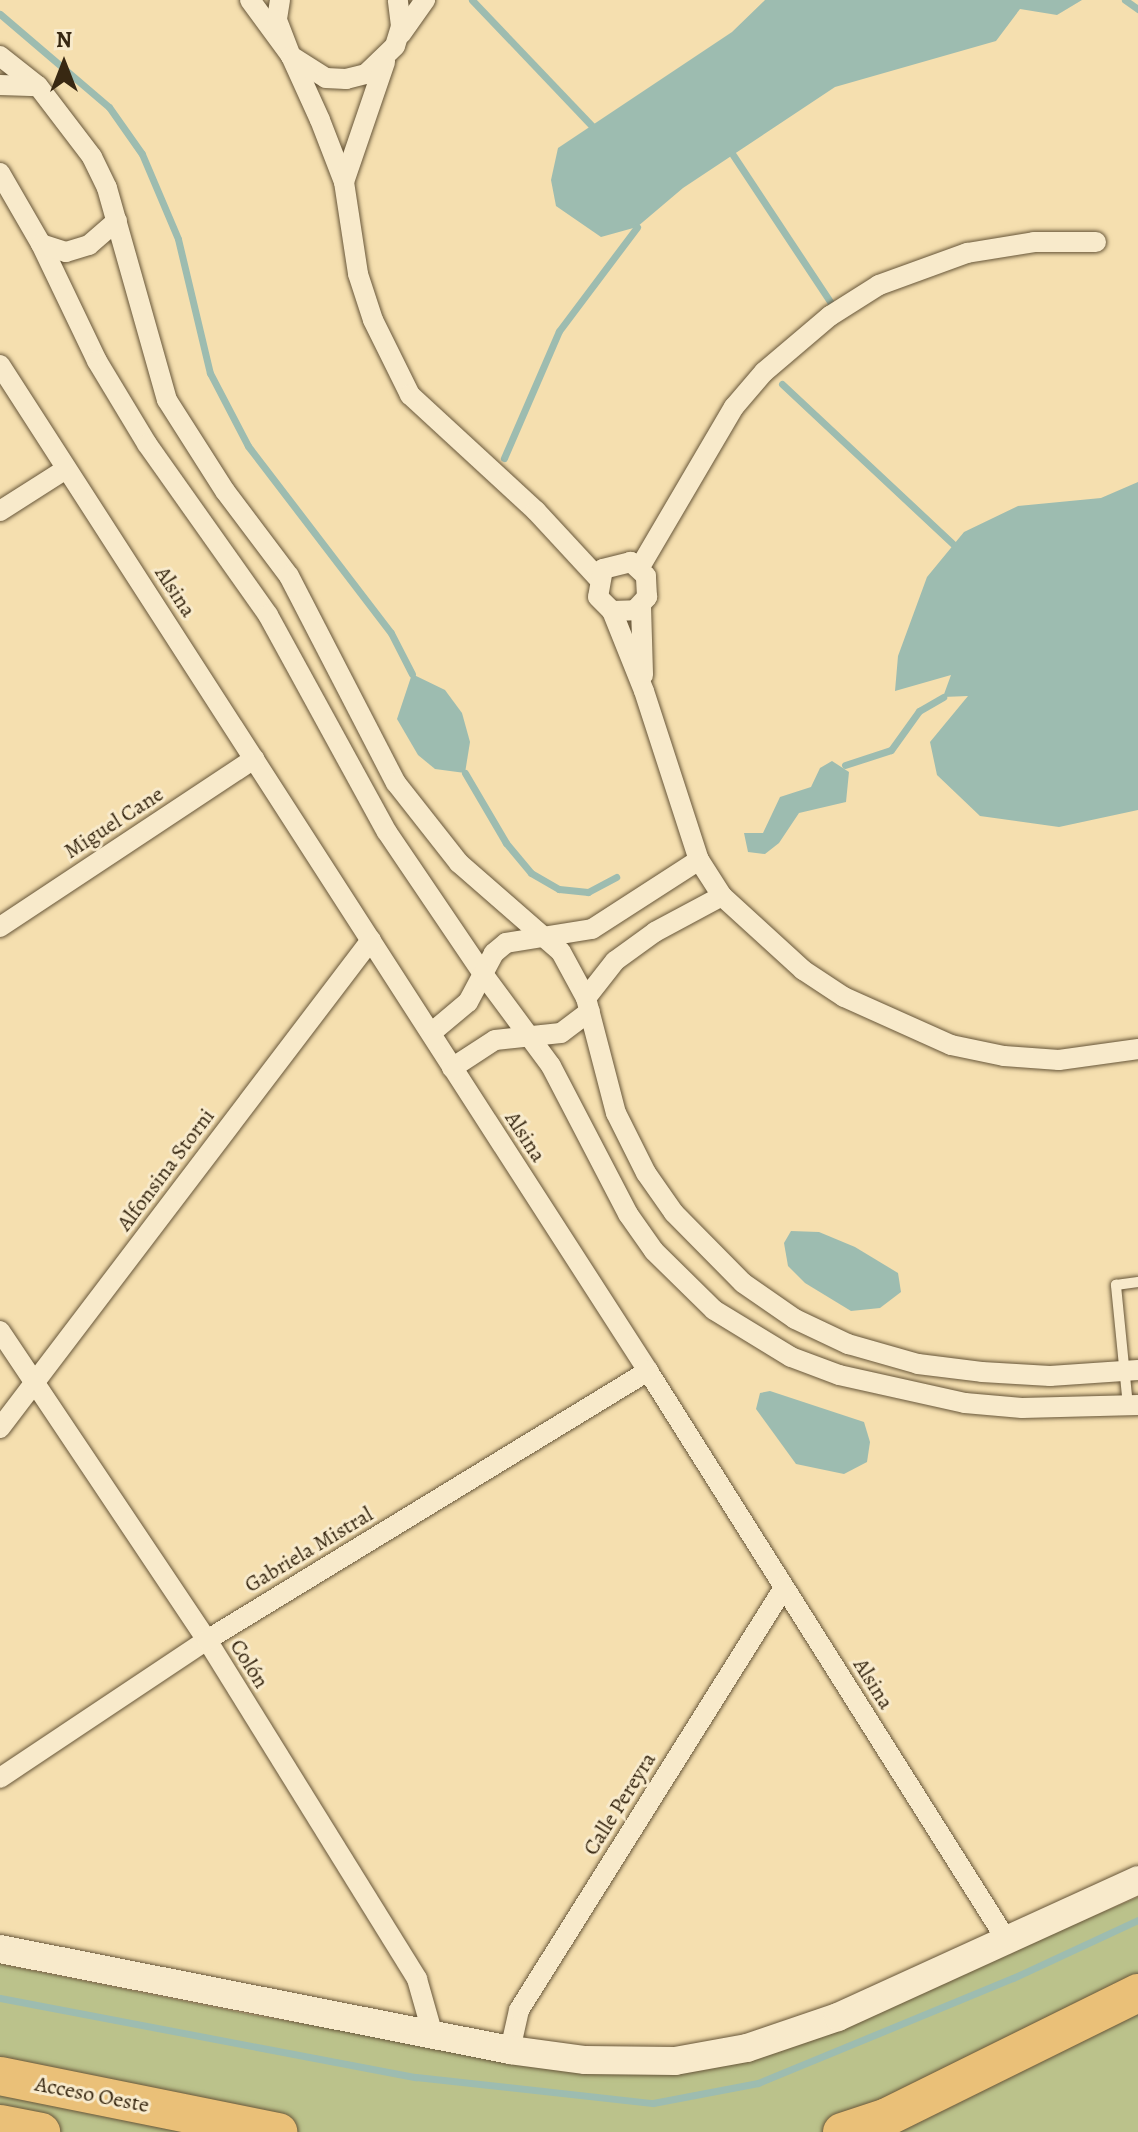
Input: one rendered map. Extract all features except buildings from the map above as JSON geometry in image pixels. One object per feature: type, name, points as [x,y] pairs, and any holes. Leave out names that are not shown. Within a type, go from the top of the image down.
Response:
[{"type":"highway","points":[[842,2132],[887,2117],[1138,1993]]},
{"type":"highway","name":"Acceso Oeste","points":[[0,2076],[278,2132]]},
{"type":"highway","name":"Acceso Oeste","points":[[0,2124],[41,2132]]},
{"type":"street","points":[[250,0],[291,56],[326,78],[346,79],[366,74],[395,46],[401,26],[398,0]]},
{"type":"street","points":[[280,0],[277,20],[344,182],[362,286],[390,361],[410,395],[536,511],[598,578],[598,597],[612,611],[644,691],[699,860],[722,896],[803,970],[844,997],[951,1045],[1004,1056],[1059,1060],[1138,1049]]},
{"type":"street","points":[[344,182],[376,76],[425,0]]},
{"type":"street","points":[[0,56],[38,86],[92,157],[117,221],[167,400],[225,491],[289,576],[396,783],[459,863],[561,952],[588,1005],[605,1084],[646,1173],[703,1244],[743,1283],[795,1319],[848,1344],[918,1364],[1050,1376],[1131,1371]]},
{"type":"street","points":[[0,85],[38,86]]},
{"type":"street","points":[[0,173],[41,244],[76,323],[118,396],[268,615],[387,832],[525,1034],[551,1066],[628,1214],[654,1251],[714,1310],[791,1357],[910,1395],[1022,1408],[1133,1406]]},
{"type":"street","points":[[41,244],[66,252],[78,248],[117,221]]},
{"type":"street","points":[[640,567],[734,407],[764,372],[830,316],[879,285],[944,260],[1034,242],[1096,242]]},
{"type":"street","name":"Alsina","points":[[0,365],[648,1371],[1006,1939]]},
{"type":"street","points":[[0,511],[66,469]]},
{"type":"street","points":[[598,578],[621,561],[640,567],[649,586],[641,606],[644,691]]},
{"type":"street","points":[[612,611],[627,613],[641,606]]},
{"type":"street","name":"Miguel Cane","points":[[0,927],[254,759]]},
{"type":"street","points":[[431,1033],[468,1002],[494,953],[506,943],[592,929],[699,860]]},
{"type":"street","points":[[452,1068],[495,1040],[525,1034],[561,1033],[588,1005],[615,961],[655,932],[722,896]]},
{"type":"street","name":"Alfonsina Storni","points":[[0,1428],[371,940]]},
{"type":"street","name":"Colón","points":[[0,1331],[207,1640],[417,1979],[433,2035]]},
{"type":"street","name":"Gabriela Mistral","points":[[0,1778],[207,1640],[648,1371]]},
{"type":"street","name":"Calle Pereyra","points":[[510,2050],[519,2010],[784,1588]]},
{"type":"street","points":[[0,1949],[510,2050],[585,2060],[675,2061],[747,2048],[838,2017],[1138,1880]]},
{"type":"lane","points":[[1133,1406],[1131,1371],[1116,1285],[1138,1282]]},
{"type":"green space","points":[[1138,1897],[1138,2132],[0,2132],[0,1964],[259,2016],[560,2068],[790,2045]]},
{"type":"shaded area","points":[[765,0],[1082,0],[1057,15],[1020,9],[996,41],[835,87],[683,188],[637,227],[601,237],[556,206],[551,180],[558,148],[732,32]]},
{"type":"shaded area","points":[[1138,482],[1138,810],[1059,827],[980,816],[937,775],[930,742],[968,696],[943,697],[951,675],[895,691],[898,656],[927,577],[964,532],[1018,506],[1101,498]]},
{"type":"shaded area","points":[[412,674],[445,690],[462,713],[470,742],[465,773],[435,769],[418,755],[397,719]]},
{"type":"shaded area","points":[[832,761],[849,772],[846,802],[799,813],[779,843],[765,854],[748,852],[744,833],[763,833],[780,797],[811,787],[820,768]]},
{"type":"shaded area","points":[[791,1231],[819,1232],[855,1247],[898,1273],[901,1292],[880,1308],[851,1311],[805,1283],[788,1266],[784,1243]]},
{"type":"shaded area","points":[[770,1391],[864,1422],[870,1442],[867,1462],[844,1474],[796,1464],[756,1409],[760,1393]]},
{"type":"waterway","points":[[472,0],[591,125]]},
{"type":"waterway","points":[[1125,0],[1138,9]]},
{"type":"waterway","points":[[0,14],[109,107],[142,154],[178,239],[210,373],[248,446],[391,633],[412,674]]},
{"type":"waterway","points":[[733,155],[831,303]]},
{"type":"waterway","points":[[504,458],[559,331],[637,227]]},
{"type":"waterway","points":[[782,384],[954,545]]},
{"type":"waterway","points":[[845,765],[891,750],[919,711],[943,697]]},
{"type":"waterway","points":[[465,773],[506,843],[531,873],[559,889],[588,892],[616,877]]},
{"type":"waterway","points":[[0,1998],[416,2077],[653,2103],[758,2083],[1013,1978],[1138,1920]]}]
